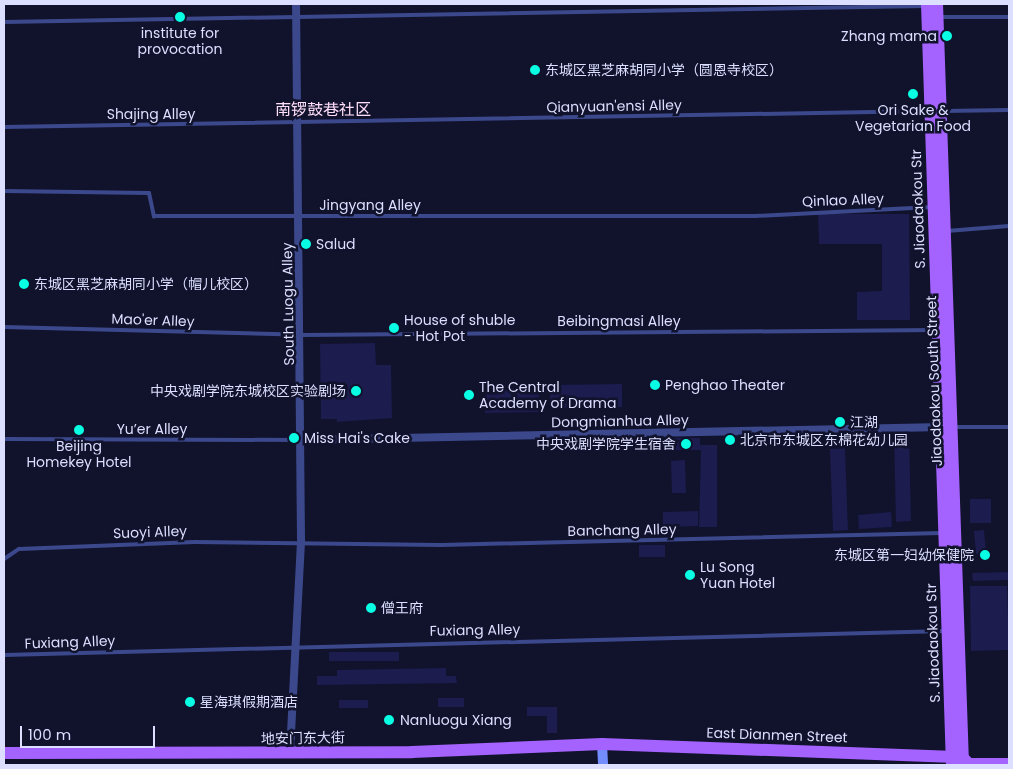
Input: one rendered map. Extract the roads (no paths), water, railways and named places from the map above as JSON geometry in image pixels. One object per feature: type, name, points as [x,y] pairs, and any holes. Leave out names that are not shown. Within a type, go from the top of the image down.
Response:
[{"type":"main road","name":"Jiaodaokou South Street","points":[[930,5],[937,17],[935,111]]},
{"type":"main road","name":"Jiaodaokou South Street","points":[[930,5],[935,111],[944,231],[945,427],[957,761]]},
{"type":"main road","name":"S. Jiaodaokou Str","points":[[935,111],[932,207],[936,330],[945,427],[944,533],[947,631],[957,761]]},
{"type":"main road","name":"East Dianmen Street","points":[[602,744],[957,761],[969,764],[1009,764]]},
{"type":"main road","name":"地安门东大街","points":[[4,753],[290,752],[602,744]]},
{"type":"street","name":"South Luogu Alley","points":[[290,752],[301,540],[302,335],[298,216],[299,124],[296,4]]},
{"type":"street","name":"Dongmianhua Alley","points":[[301,440],[945,427]]},
{"type":"street","points":[[602,744],[603,765]]},
{"type":"lane","points":[[4,22],[296,15],[930,5]]},
{"type":"lane","points":[[937,17],[1009,17]]},
{"type":"lane","name":"Qianyuan'ensi Alley","points":[[299,124],[1009,110]]},
{"type":"lane","name":"Shajing Alley","points":[[4,127],[299,124]]},
{"type":"lane","name":"Jingyang Alley","points":[[4,191],[149,193],[154,216],[755,216]]},
{"type":"lane","name":"Qinlao Alley","points":[[755,216],[932,207]]},
{"type":"lane","points":[[944,231],[1009,226]]},
{"type":"lane","name":"Mao'er Alley","points":[[4,327],[302,335]]},
{"type":"lane","name":"Beibingmasi Alley","points":[[302,335],[936,330]]},
{"type":"lane","points":[[945,427],[1009,427]]},
{"type":"lane","name":"Yu’er Alley","points":[[4,439],[301,440]]},
{"type":"lane","name":"Banchang Alley","points":[[301,540],[441,545],[944,533]]},
{"type":"lane","name":"Suoyi Alley","points":[[4,559],[19,549],[301,540]]},
{"type":"lane","name":"Fuxiang Alley","points":[[4,655],[296,646],[947,631]]},
{"type":"place","name":"institute for provocation","points":[[180,17]]},
{"type":"place","name":"Zhang mama","points":[[947,36]]},
{"type":"place","name":"东城区黑芝麻胡同小学（圆恩寺校区）","points":[[535,70]]},
{"type":"place","name":"Ori Sake & Vegetarian Food","points":[[913,94]]},
{"type":"place","name":"Salud","points":[[306,244]]},
{"type":"place","name":"东城区黑芝麻胡同小学（帽儿校区）","points":[[24,284]]},
{"type":"place","name":"House of shuble - Hot Pot","points":[[394,328]]},
{"type":"place","name":"Penghao Theater","points":[[655,385]]},
{"type":"place","name":"中央戏剧学院东城校区实验剧场","points":[[356,391]]},
{"type":"place","name":"The Central Academy of Drama","points":[[469,395]]},
{"type":"place","name":"江湖","points":[[840,422]]},
{"type":"place","name":"Beijing Homekey Hotel","points":[[79,430]]},
{"type":"place","name":"Miss Hai's Cake","points":[[294,438]]},
{"type":"place","name":"北京市东城区东棉花幼儿园","points":[[730,440]]},
{"type":"place","name":"中央戏剧学院学生宿舍","points":[[686,444]]},
{"type":"place","name":"东城区第一妇幼保健院","points":[[985,555]]},
{"type":"place","name":"Lu Song Yuan Hotel","points":[[690,575]]},
{"type":"place","name":"僧王府","points":[[371,608]]},
{"type":"place","name":"星海琪假期酒店","points":[[190,702]]},
{"type":"place","name":"Nanluogu Xiang","points":[[389,720]]},
{"type":"district","name":"南锣鼓巷社区","points":[[323,110]]}]
